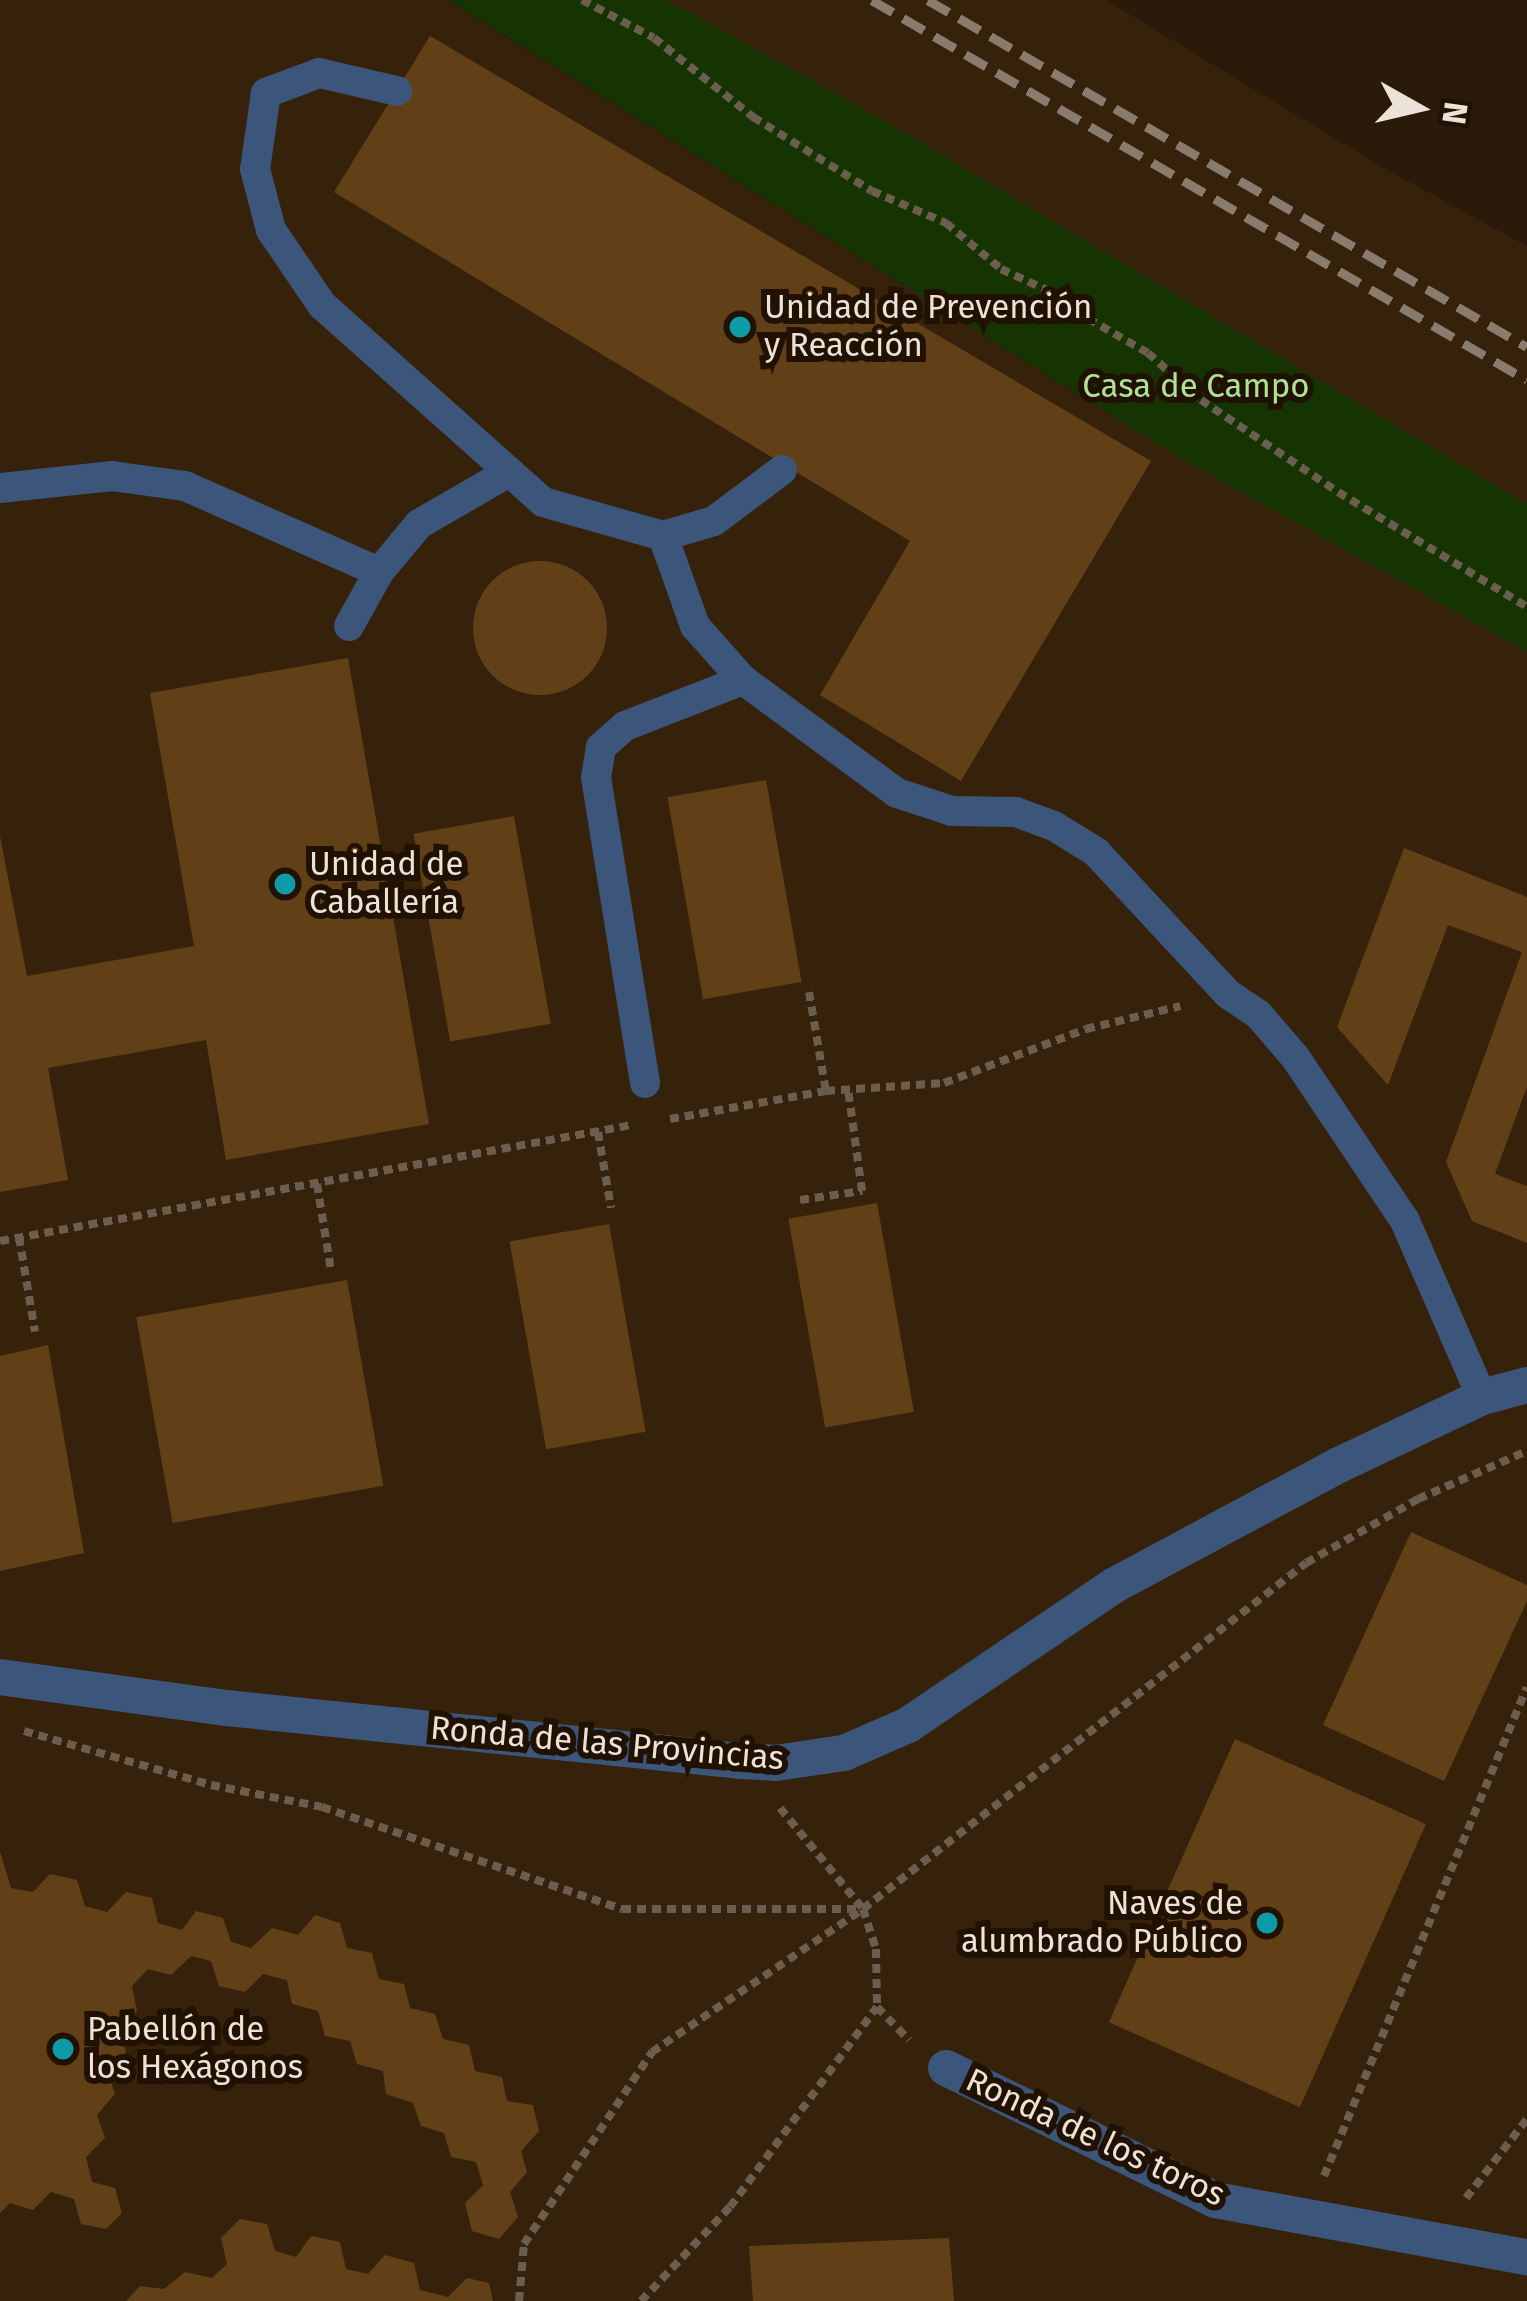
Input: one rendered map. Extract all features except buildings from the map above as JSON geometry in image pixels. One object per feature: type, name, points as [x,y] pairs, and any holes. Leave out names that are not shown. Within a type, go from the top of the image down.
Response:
[{"type":"street","name":"Ronda de las Provincias","points":[[0,1677],[227,1708],[742,1761],[808,1760],[876,1742],[1113,1586],[1482,1396],[1527,1385]]},
{"type":"street","name":"Ronda de los toros","points":[[946,2068],[1215,2200],[1527,2257]]},
{"type":"lane","points":[[397,91],[319,73],[266,93],[255,169],[272,230],[322,305],[544,502],[663,536],[714,521],[782,470]]},
{"type":"lane","points":[[349,626],[379,572],[419,524],[509,472]]},
{"type":"lane","points":[[0,488],[112,476],[185,486],[379,572]]},
{"type":"lane","points":[[663,536],[695,626],[743,680],[897,793],[952,811],[1016,812],[1054,826],[1096,852],[1228,994],[1258,1014],[1295,1057],[1405,1221],[1482,1396]]},
{"type":"lane","points":[[645,1083],[596,778],[601,747],[625,726],[743,680]]},
{"type":"path","points":[[582,0],[654,38],[753,117],[813,155],[872,191],[946,223],[1001,269],[1060,296],[1075,311],[1148,353],[1202,400],[1338,492],[1527,607]]},
{"type":"path","points":[[809,992],[826,1091]]},
{"type":"path","points":[[0,1241],[826,1091],[944,1083],[1086,1029],[1228,994]]},
{"type":"path","points":[[800,1200],[862,1191],[848,1089]]},
{"type":"path","points":[[598,1132],[611,1208]]},
{"type":"path","points":[[317,1184],[331,1270]]},
{"type":"path","points":[[19,1238],[35,1332]]},
{"type":"path","points":[[519,2301],[524,2244],[652,2052],[863,1909],[1306,1563],[1418,1499],[1527,1454]]},
{"type":"path","points":[[1308,2217],[1527,1687]]},
{"type":"path","points":[[21,1730],[211,1785],[322,1807],[622,1909],[863,1909]]},
{"type":"path","points":[[641,2301],[730,2206],[877,2007],[877,1948],[863,1909],[742,1761]]},
{"type":"path","points":[[1433,2240],[1527,2119]]},
{"type":"shaded area","points":[[0,0],[447,0],[1167,450],[1527,652],[1527,2301],[0,2301]]},
{"type":"shaded area","points":[[665,0],[1106,0],[1384,168],[1527,246],[1527,504],[883,120]]},
{"type":"green space","name":"Casa de Campo","points":[[448,0],[665,0],[883,120],[1527,504],[1527,652],[1167,450]]},
{"type":"railway","points":[[872,0],[1527,380]]},
{"type":"railway","points":[[928,0],[1527,347]]},
{"type":"place","name":"Unidad de Prevención y Reacción","points":[[740,327]]},
{"type":"place","name":"Unidad de Caballería","points":[[285,884]]},
{"type":"place","name":"Naves de alumbrado Público","points":[[1267,1923]]},
{"type":"place","name":"Pabellón de los Hexágonos","points":[[63,2049]]}]
